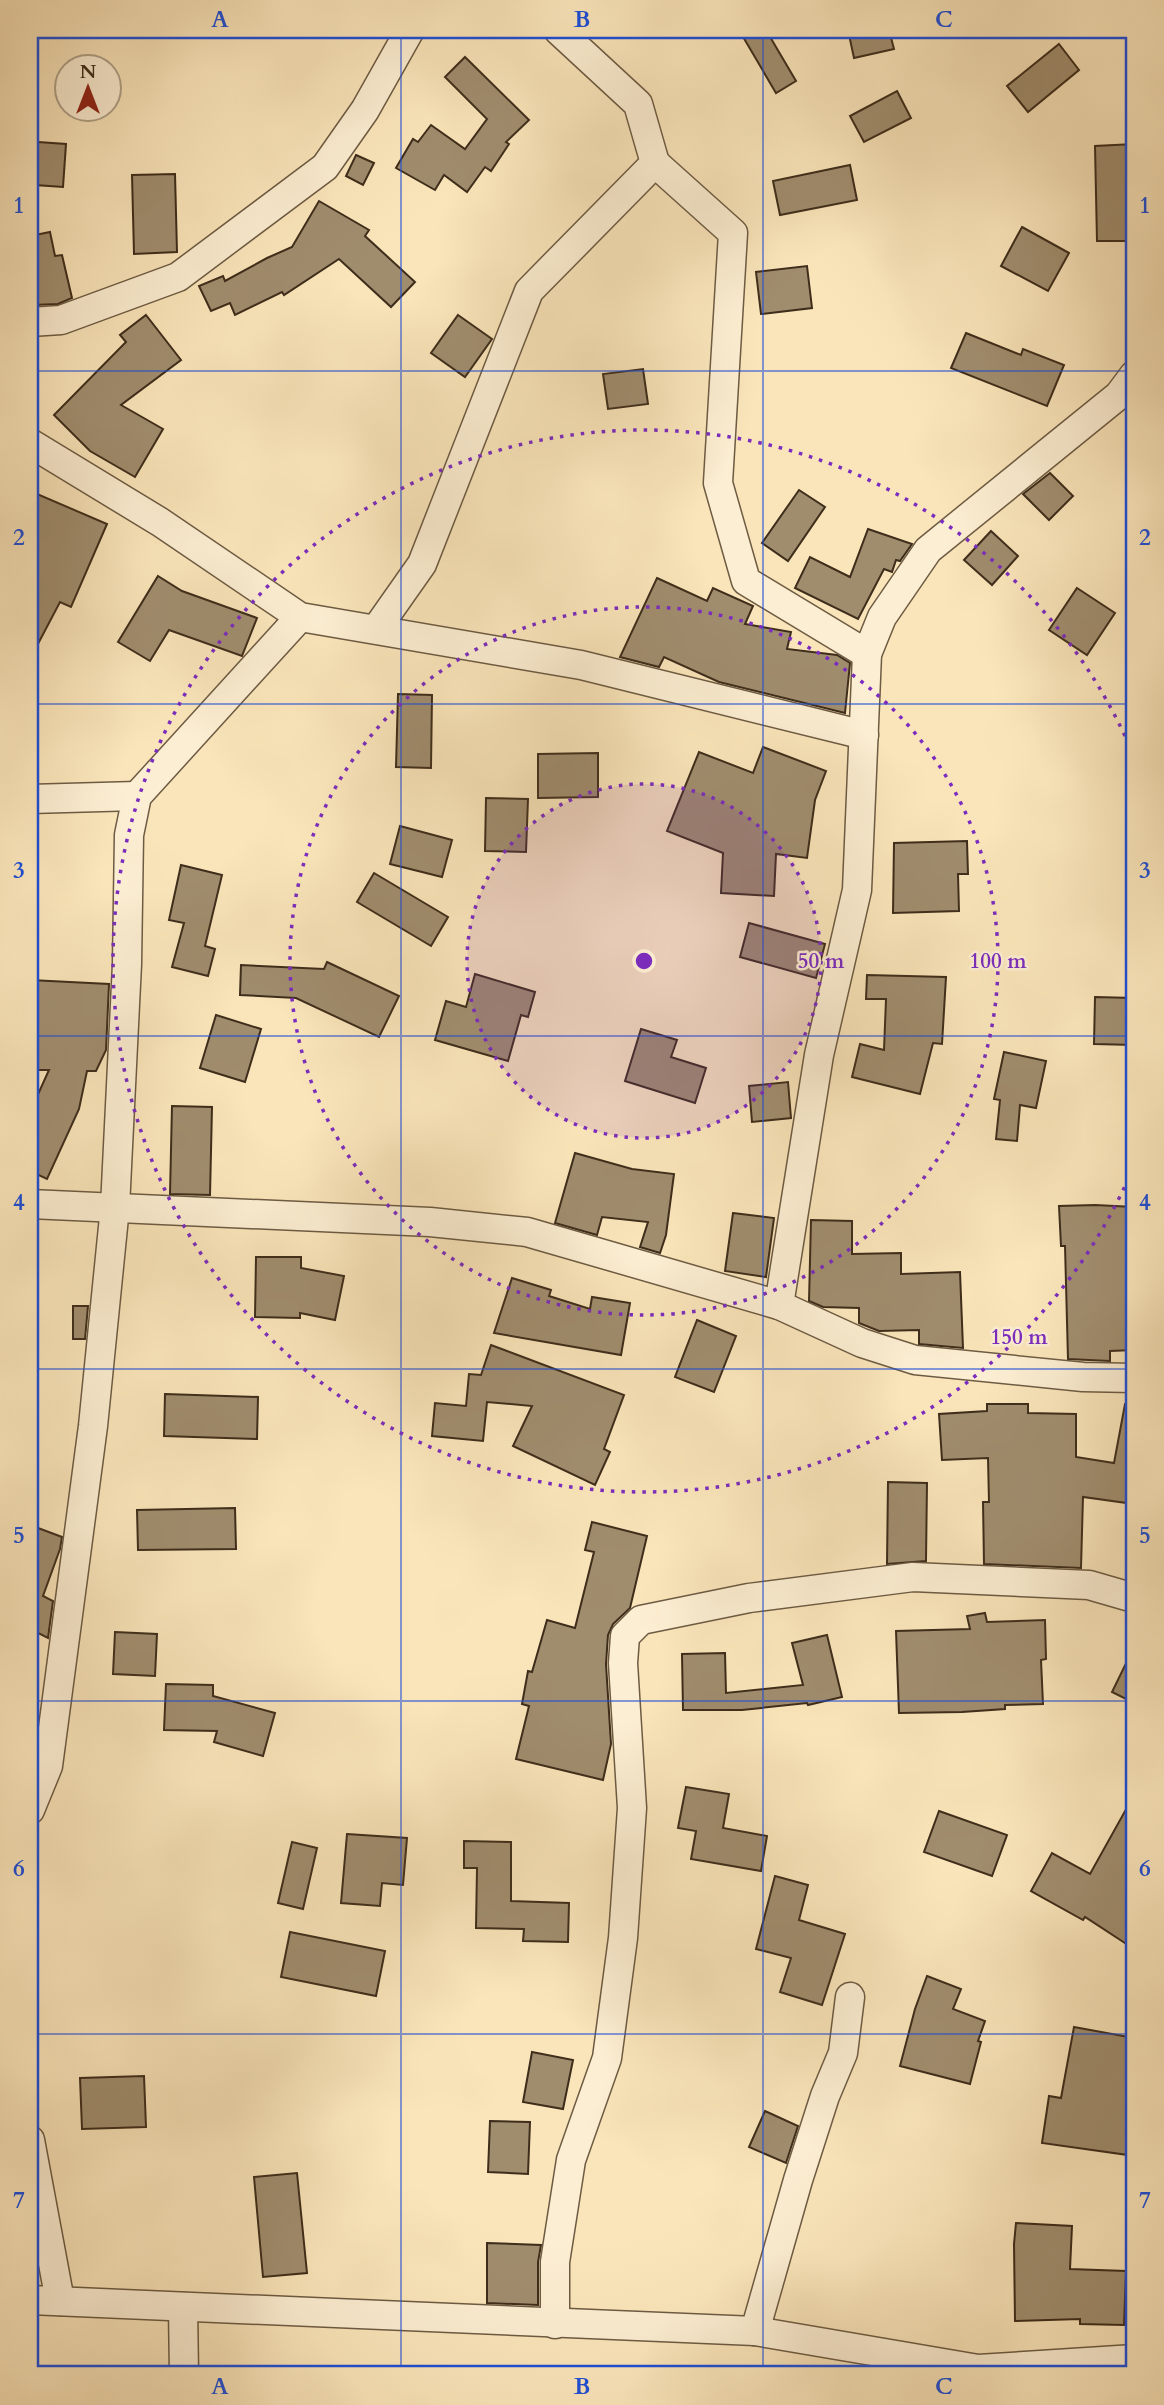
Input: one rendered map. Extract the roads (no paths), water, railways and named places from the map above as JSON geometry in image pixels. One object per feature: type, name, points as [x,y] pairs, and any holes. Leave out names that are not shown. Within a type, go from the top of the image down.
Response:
[{"type":"street","points":[[30,322],[61,320],[178,277],[325,167],[365,110],[410,30]]},
{"type":"street","points":[[558,30],[638,104],[655,163],[733,233],[718,483],[746,581],[867,654]]},
{"type":"street","points":[[377,628],[422,564],[529,292],[655,163]]},
{"type":"street","points":[[779,1305],[819,1055],[857,890],[867,654],[882,617],[928,550],[1119,395],[1134,375]]},
{"type":"street","points":[[30,443],[160,522],[300,617],[377,628],[581,666],[864,735]]},
{"type":"street","points":[[30,1810],[93,1426],[114,1207],[127,964],[129,835],[137,796],[300,617]]},
{"type":"street","points":[[30,799],[137,796]]},
{"type":"street","points":[[30,1204],[430,1222],[527,1232],[779,1305],[862,1343],[915,1360],[1083,1377],[1134,1378]]},
{"type":"street","points":[[555,2324],[555,2262],[571,2160],[607,2058],[623,1938],[632,1808],[623,1663],[625,1636],[641,1620],[736,1601],[914,1577],[1089,1585],[1134,1598]]},
{"type":"street","points":[[755,2331],[798,2180],[825,2096],[843,2053],[850,1997]]},
{"type":"street","points":[[30,2140],[60,2301]]},
{"type":"street","points":[[30,2300],[755,2331],[978,2372],[1134,2359]]},
{"type":"street","points":[[183,2306],[184,2375]]}]
